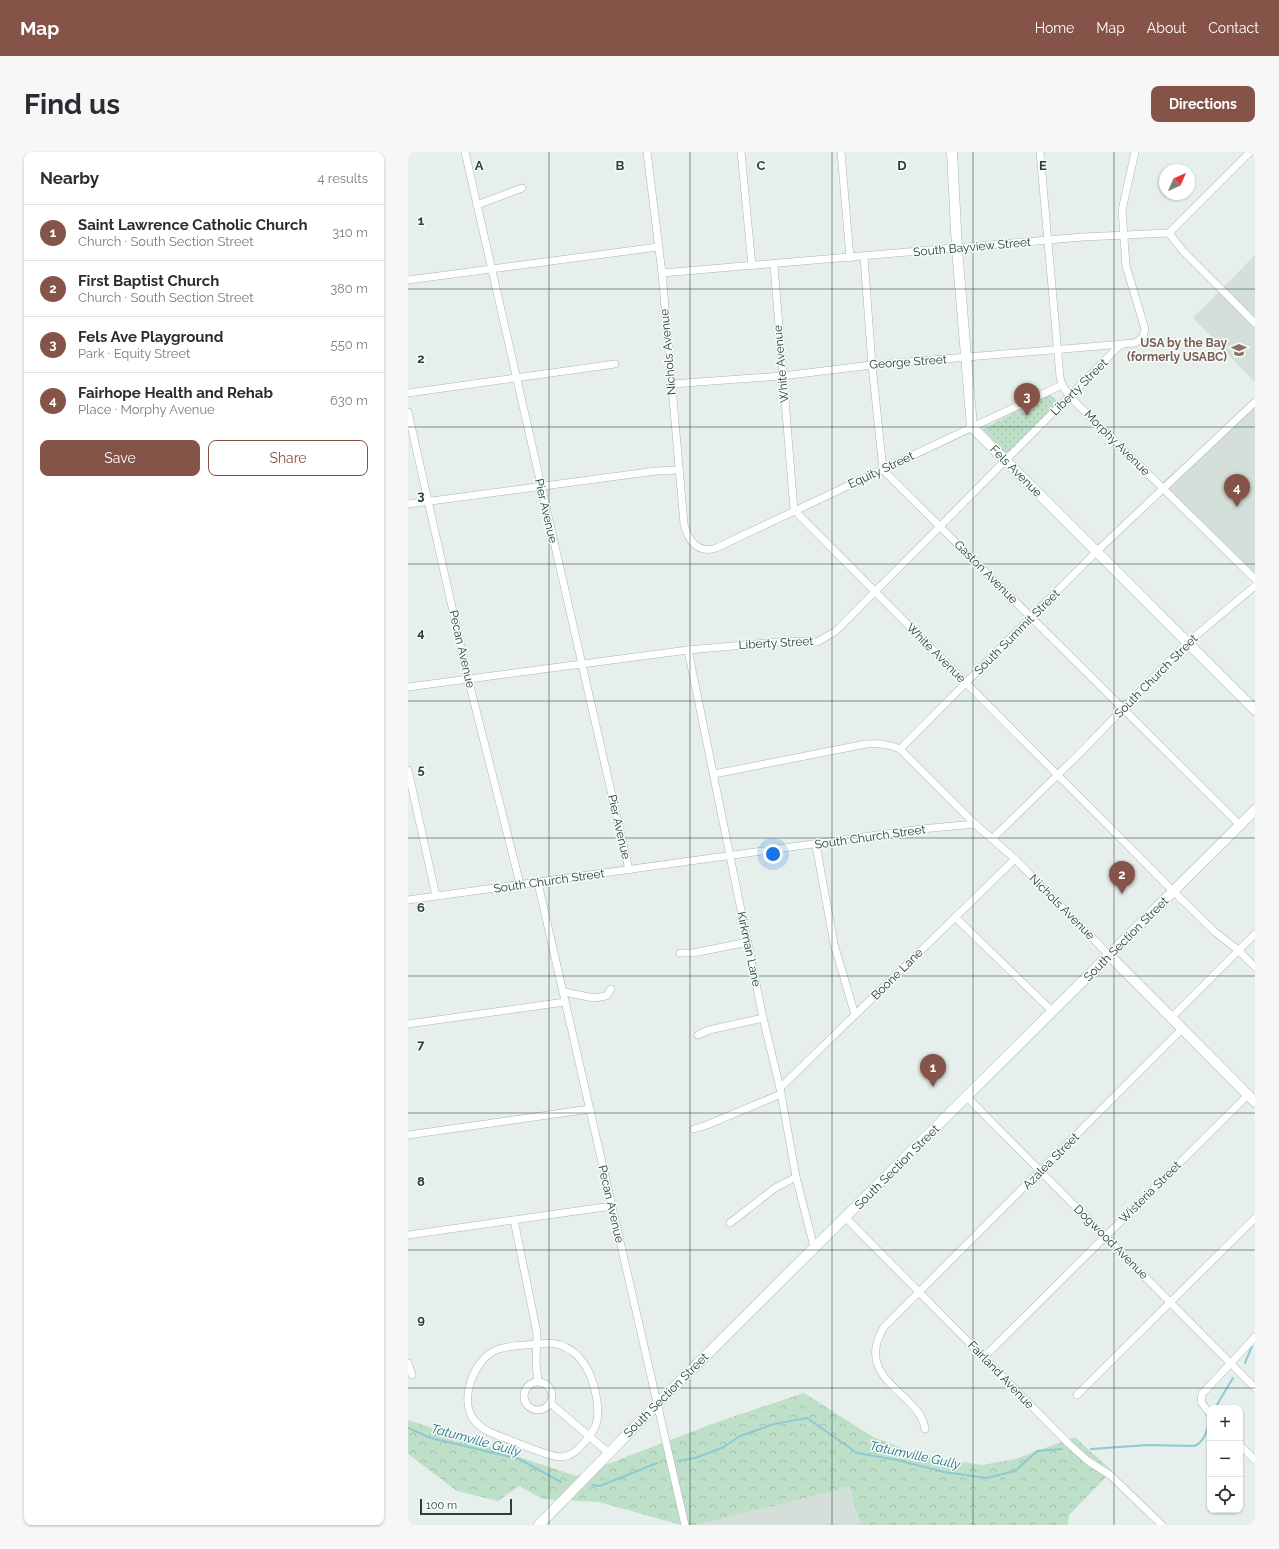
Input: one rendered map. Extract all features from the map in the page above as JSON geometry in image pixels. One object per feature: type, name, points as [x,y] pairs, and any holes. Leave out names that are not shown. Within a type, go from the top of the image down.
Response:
[{"type":"street","name":"Pier Avenue","points":[[465,152],[540,486],[629,870]]},
{"type":"street","name":"Nichols Avenue","points":[[647,152],[662,273],[684,524],[687,536],[698,548]]},
{"type":"street","points":[[741,152],[752,266]]},
{"type":"street","points":[[841,152],[850,258]]},
{"type":"street","points":[[952,152],[965,358],[972,426]]},
{"type":"street","name":"Morphy Avenue","points":[[1040,152],[1057,351],[1062,385],[1070,397],[1255,579]]},
{"type":"street","points":[[1124,234],[1122,210],[1135,152]]},
{"type":"street","points":[[1250,152],[1169,233],[1183,251],[1255,323]]},
{"type":"street","points":[[477,206],[522,188]]},
{"type":"street","name":"South Bayview Street","points":[[662,273],[774,265],[1124,234],[1169,233]]},
{"type":"street","name":"George Street","points":[[671,384],[782,376],[872,365],[1057,351],[1135,343],[1143,337],[1145,329],[1126,266],[1124,234]]},
{"type":"street","points":[[408,280],[658,246]]},
{"type":"street","points":[[864,257],[872,365],[883,470]]},
{"type":"street","name":"White Avenue","points":[[774,265],[794,510],[1174,892],[1215,932],[1238,950],[1255,967]]},
{"type":"street","name":"Liberty Street","points":[[408,687],[688,650],[790,641],[818,642],[836,631],[1120,345]]},
{"type":"street","points":[[408,393],[615,364]]},
{"type":"street","name":"Equity Street","points":[[698,548],[709,550],[716,548],[794,510],[883,470],[972,426],[1062,385]]},
{"type":"street","name":"South Summit Street","points":[[900,749],[1097,551],[1162,488],[1255,402]]},
{"type":"street","name":"Pecan Avenue","points":[[408,412],[468,678],[520,884]]},
{"type":"street","name":"Fels Avenue","points":[[972,426],[1005,461],[1255,710]]},
{"type":"street","points":[[408,504],[656,471],[679,470]]},
{"type":"street","name":"Gaston Avenue","points":[[883,470],[1240,825]]},
{"type":"street","name":"South Church Street","points":[[993,838],[1058,775],[1187,643],[1255,586]]},
{"type":"street","name":"Kirkman Lane","points":[[688,650],[763,1018],[780,1091],[796,1177],[814,1247]]},
{"type":"street","points":[[714,774],[866,744],[880,743],[891,745],[900,749]]},
{"type":"street","name":"Nichols Avenue","points":[[900,749],[975,824],[993,838],[1015,859],[1252,1098]]},
{"type":"street","points":[[408,770],[436,896]]},
{"type":"street","name":"South Section Street","points":[[539,1525],[657,1404],[814,1247],[846,1218],[1255,810]]},
{"type":"street","name":"South Church Street","points":[[408,900],[921,830],[975,824]]},
{"type":"street","points":[[816,845],[834,944],[856,1015]]},
{"type":"street","name":"Boone Lane","points":[[694,1129],[707,1126],[780,1091],[1015,859]]},
{"type":"street","name":"Pecan Avenue","points":[[538,883],[685,1525]]},
{"type":"street","points":[[955,917],[1052,1011]]},
{"type":"street","points":[[1171,1018],[1255,934]]},
{"type":"street","points":[[680,953],[748,942]]},
{"type":"street","points":[[564,992],[594,998],[606,996],[611,989]]},
{"type":"street","points":[[408,1024],[565,1002]]},
{"type":"street","points":[[698,1035],[709,1030],[763,1018]]},
{"type":"street","name":"Azalea Street","points":[[925,1429],[922,1416],[882,1374],[879,1367],[876,1354],[877,1340],[884,1327],[1041,1172],[1182,1029]]},
{"type":"street","name":"Dogwood Avenue","points":[[967,1097],[1255,1388]]},
{"type":"street","name":"Wisteria Street","points":[[984,1357],[1106,1237],[1252,1098]]},
{"type":"street","points":[[408,1135],[590,1109]]},
{"type":"street","points":[[730,1223],[775,1188],[796,1177]]},
{"type":"street","points":[[408,1235],[612,1206]]},
{"type":"street","name":"Fairland Avenue","points":[[846,1218],[920,1291],[1069,1444],[1088,1461],[1110,1475],[1162,1525]]},
{"type":"street","points":[[1077,1395],[1255,1218]]},
{"type":"street","points":[[514,1220],[537,1334],[536,1344],[538,1381]]},
{"type":"street","points":[[1207,1410],[1201,1402],[1202,1394],[1255,1337]]},
{"type":"street","points":[[536,1344],[558,1344],[570,1349],[579,1356],[589,1370],[595,1388],[598,1414],[596,1426],[589,1436],[575,1452],[559,1457],[496,1435],[478,1425],[472,1418],[468,1403],[469,1389],[473,1377],[484,1359],[496,1350],[536,1344]]},
{"type":"street","points":[[408,1364],[412,1375]]},
{"type":"street","points":[[538,1381],[546,1384],[552,1390],[550,1404],[543,1409],[538,1410],[529,1407],[526,1403],[524,1393],[525,1388],[533,1382],[538,1381]]},
{"type":"street","points":[[550,1404],[609,1453]]},
{"type":"street","points":[[1243,1448],[1255,1460]]},
{"type":"shaded area","name":"USA by the Bay (formerly USABC)","points":[[1255,255],[1255,382],[1193,318]]},
{"type":"shaded area","points":[[1255,399],[1255,574],[1161,483],[1230,425]]},
{"type":"shaded area","points":[[850,1487],[860,1525],[697,1525]]},
{"type":"green space","points":[[1050,394],[1059,403],[1006,455],[983,429]]},
{"type":"green space","points":[[804,1393],[873,1437],[920,1455],[982,1465],[1015,1459],[1075,1437],[1112,1471],[1069,1515],[1068,1525],[860,1525],[850,1487],[697,1525],[681,1525],[599,1502],[543,1499],[519,1486],[498,1501],[457,1491],[408,1454],[408,1420],[576,1476],[720,1421]]},
{"type":"waterway","name":"Tatumville Gully","points":[[1245,1363],[1252,1346]]},
{"type":"waterway","name":"Tatumville Gully","points":[[1217,1405],[1233,1378]]},
{"type":"waterway","name":"Tatumville Gully","points":[[678,1461],[695,1458],[724,1447],[740,1436],[774,1424],[807,1418],[857,1453],[897,1460],[944,1472],[987,1478],[1015,1471],[1037,1451],[1062,1449]]},
{"type":"waterway","name":"Tatumville Gully","points":[[408,1428],[431,1438],[519,1459],[561,1482]]},
{"type":"waterway","name":"Tatumville Gully","points":[[1091,1449],[1148,1445],[1194,1446],[1203,1439],[1207,1429]]},
{"type":"waterway","name":"Tatumville Gully","points":[[593,1485],[600,1486],[657,1463]]},
{"type":"place","name":"USA by the Bay (formerly USABC)","points":[[1239,350]]},
{"type":"place","name":"Fels Ave Playground","points":[[1027,416]]},
{"type":"place","name":"Fairhope Health and Rehab","points":[[1237,507]]},
{"type":"place","name":"First Baptist Church","points":[[1122,894]]},
{"type":"place","name":"Saint Lawrence Catholic Church","points":[[933,1087]]}]
